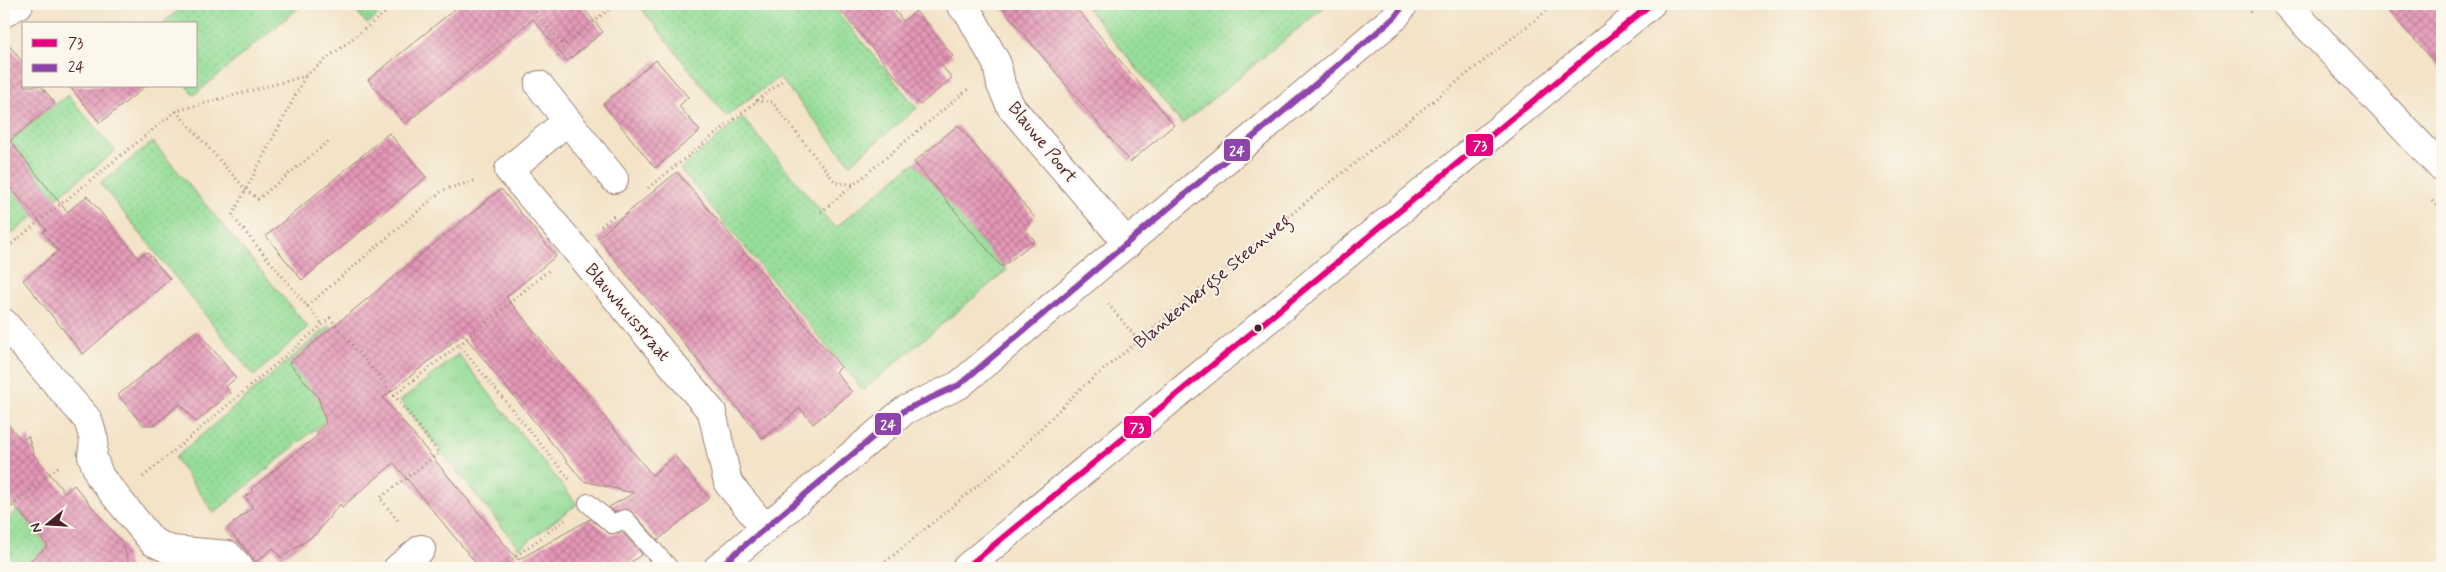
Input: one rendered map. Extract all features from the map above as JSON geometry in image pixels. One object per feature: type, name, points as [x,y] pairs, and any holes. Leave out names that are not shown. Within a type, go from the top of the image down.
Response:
[{"type":"street","points":[[4,13],[19,4]]},
{"type":"street","name":"Blauwe Poort","points":[[960,4],[970,15],[997,64],[1001,85],[1011,107],[1128,244]]},
{"type":"street","points":[[718,568],[905,410],[959,385],[1395,17],[1404,4]]},
{"type":"street","points":[[966,568],[1651,4]]},
{"type":"street","points":[[2286,4],[2442,168]]},
{"type":"street","points":[[539,85],[614,179]]},
{"type":"street","points":[[509,170],[567,121]]},
{"type":"street","name":"Blauwhuisstraat","points":[[509,170],[712,412],[728,483],[765,528]]},
{"type":"street","points":[[4,323],[88,420],[94,440],[92,456],[100,477],[153,542],[171,550],[228,555],[240,568]]},
{"type":"street","points":[[398,568],[421,549]]},
{"type":"lane","points":[[588,503],[612,524],[624,519],[669,568]]},
{"type":"path","points":[[4,250],[176,112],[305,76],[396,4]]},
{"type":"path","points":[[529,4],[564,46]]},
{"type":"path","points":[[539,85],[564,46],[613,4]]},
{"type":"path","name":"Blankenbergse Steenweg","points":[[878,568],[1011,458],[1080,389],[1306,202],[1555,4]]},
{"type":"path","points":[[820,212],[997,64]]},
{"type":"path","points":[[305,76],[232,216],[323,325]]},
{"type":"path","points":[[756,100],[772,102],[836,183],[853,184]]},
{"type":"path","points":[[176,112],[246,190],[258,199],[328,142]]},
{"type":"path","points":[[307,306],[443,190],[509,170]]},
{"type":"path","points":[[1087,278],[1139,341]]},
{"type":"path","points":[[118,499],[330,318],[439,453],[380,498],[421,549]]},
{"type":"path","points":[[394,395],[459,345],[588,503],[500,568]]},
{"type":"path","points":[[4,513],[76,453],[92,456]]},
{"type":"green space","points":[[186,4],[303,4],[194,95],[188,88],[198,88],[198,22],[164,22]]},
{"type":"green space","points":[[351,4],[391,4],[367,24]]},
{"type":"green space","points":[[638,4],[831,4],[917,108],[850,164],[779,77],[726,116]]},
{"type":"green space","points":[[1084,4],[1328,4],[1182,124]]},
{"type":"green space","points":[[68,95],[115,151],[4,240],[4,146]]},
{"type":"green space","points":[[742,117],[835,228],[916,161],[1007,270],[863,390],[680,169]]},
{"type":"green space","points":[[153,142],[308,327],[254,376],[100,183]]},
{"type":"green space","points":[[330,325],[373,381],[214,513],[175,458]]},
{"type":"green space","points":[[458,354],[577,504],[519,548],[400,401]]},
{"type":"green space","points":[[18,510],[48,546],[35,557],[44,568],[4,568],[4,522]]},
{"type":"building","points":[[461,4],[580,4],[603,32],[567,61],[533,19],[405,124],[368,80]]},
{"type":"building","points":[[835,4],[890,4],[903,21],[916,11],[953,56],[941,65],[952,78],[920,105]]},
{"type":"building","points":[[999,4],[1073,4],[1174,125],[1130,162]]},
{"type":"building","points":[[2382,4],[2442,4],[2442,70]]},
{"type":"building","points":[[4,39],[22,62],[22,88],[43,88],[55,103],[10,141],[67,212],[87,196],[139,258],[147,252],[170,279],[83,354],[23,280],[58,251],[43,232],[46,229],[4,180]]},
{"type":"building","points":[[656,60],[688,97],[679,106],[700,131],[655,168],[603,104]]},
{"type":"building","points":[[71,88],[144,88],[100,123]]},
{"type":"building","points":[[958,125],[1035,218],[1025,229],[1035,241],[1002,267],[914,162]]},
{"type":"building","points":[[389,133],[426,177],[302,280],[266,236]]},
{"type":"building","points":[[677,172],[841,367],[836,372],[852,392],[813,424],[800,408],[763,439],[597,238]]},
{"type":"building","points":[[501,189],[556,256],[506,297],[652,475],[675,456],[709,498],[658,540],[632,512],[627,509],[614,512],[609,507],[634,493],[583,481],[463,334],[383,398],[518,560],[590,519],[610,534],[622,532],[642,554],[624,568],[480,568],[394,463],[342,507],[340,504],[316,534],[281,558],[273,548],[256,562],[227,528],[253,507],[245,497],[253,491],[251,489],[318,435],[315,432],[326,423],[318,397],[289,363]]},
{"type":"building","points":[[197,330],[236,378],[225,387],[230,393],[196,422],[180,404],[155,425],[143,425],[118,395]]},
{"type":"building","points":[[4,419],[22,441],[28,436],[34,455],[65,493],[74,485],[123,544],[130,568],[21,568],[48,546],[4,493]]},
{"type":"transit line","name":"24","points":[[718,568],[905,410],[959,385],[1395,17],[1404,4]]},
{"type":"transit line","name":"73","points":[[966,568],[1651,4]]}]
